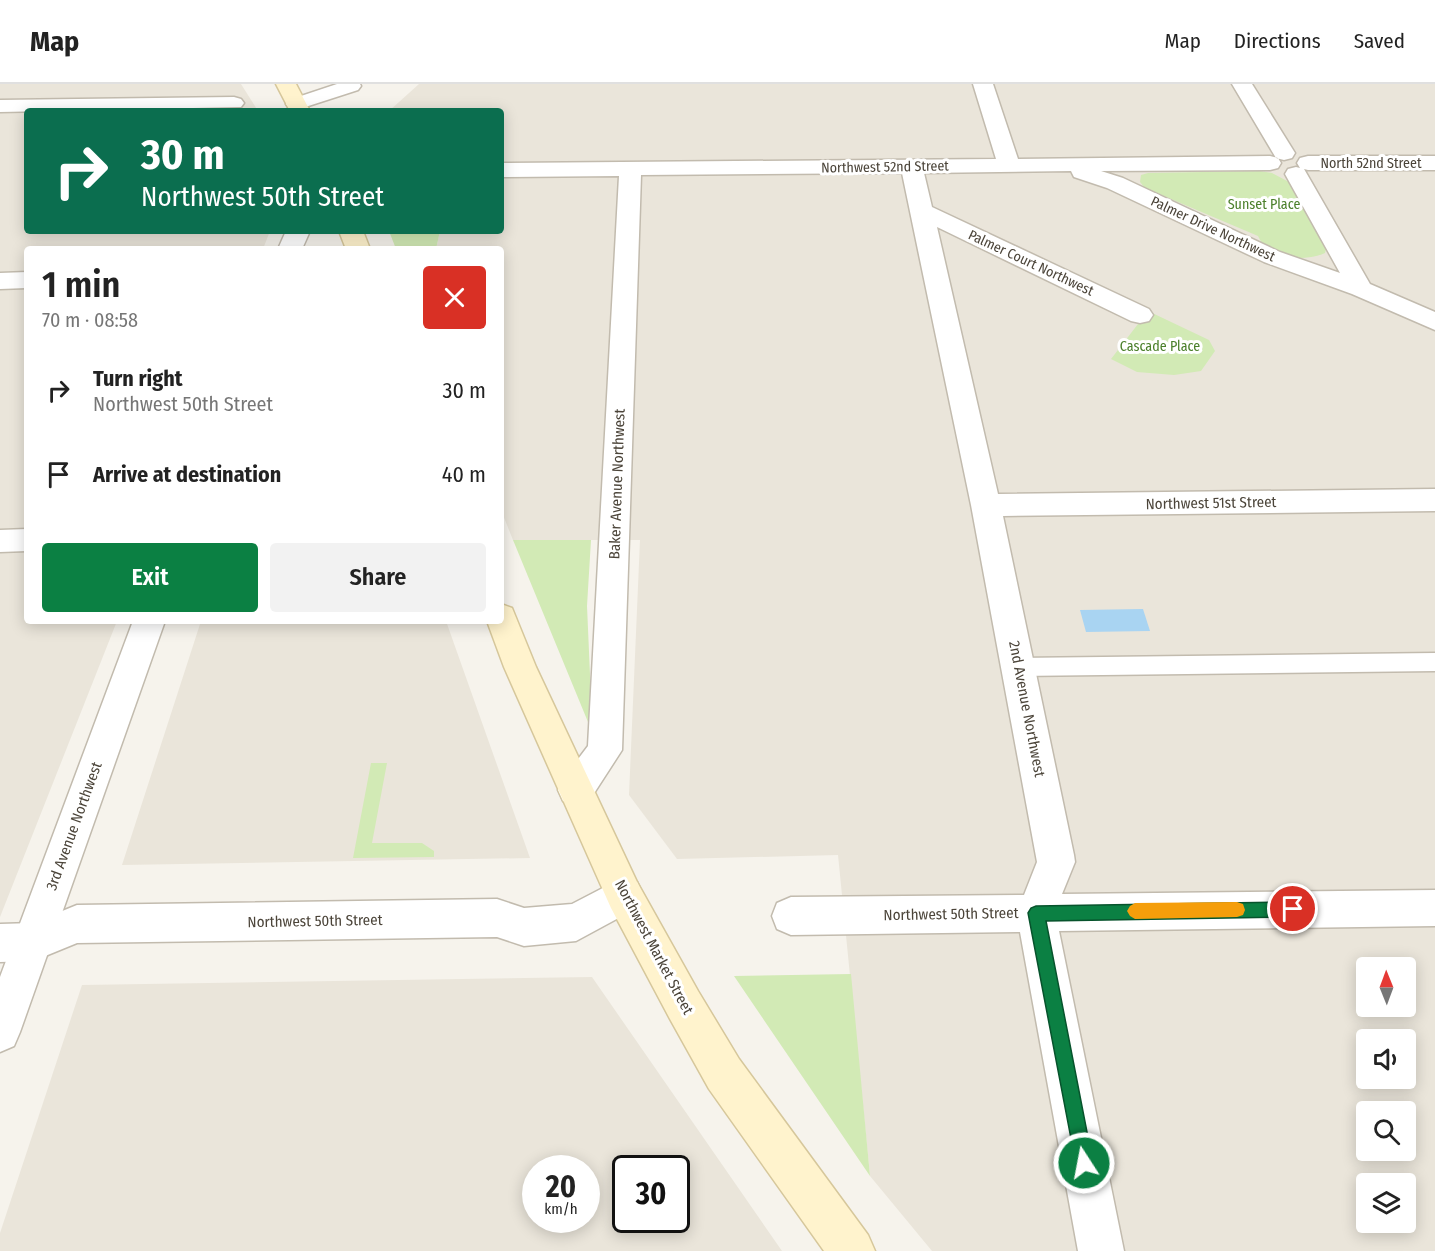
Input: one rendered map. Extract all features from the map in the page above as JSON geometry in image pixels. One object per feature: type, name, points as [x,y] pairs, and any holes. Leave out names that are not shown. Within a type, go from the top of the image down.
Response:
[{"type":"main road","points":[[286,84],[298,108]]},
{"type":"main road","name":"Northwest Market Street","points":[[504,624],[520,667],[624,895],[724,1074],[852,1251]]},
{"type":"street","points":[[982,84],[1009,166]]},
{"type":"street","points":[[1242,84],[1277,158],[1301,157],[1302,169],[1361,289]]},
{"type":"street","points":[[298,108],[351,85]]},
{"type":"street","points":[[343,108],[351,85]]},
{"type":"street","points":[[0,106],[234,103]]},
{"type":"street","name":"Northwest 52nd Street","points":[[504,170],[1066,166],[1277,158]]},
{"type":"street","name":"North 52nd Street","points":[[1302,169],[1435,163]]},
{"type":"street","name":"Palmer Drive Northwest","points":[[1066,166],[1114,183],[1272,257],[1361,289],[1435,322]]},
{"type":"street","name":"2nd Avenue Northwest","points":[[912,167],[986,505],[1056,862],[1036,913]]},
{"type":"street","name":"Baker Avenue Northwest","points":[[576,790],[605,750],[630,170]]},
{"type":"street","name":"Palmer Court Northwest","points":[[922,211],[1140,315]]},
{"type":"street","points":[[0,281],[24,280]]},
{"type":"street","name":"Northwest 51st Street","points":[[986,505],[1435,500]]},
{"type":"street","points":[[0,541],[24,540]]},
{"type":"street","name":"3rd Avenue Northwest","points":[[0,1032],[16,943],[148,624]]},
{"type":"street","name":"Northwest 50th Street","points":[[16,943],[77,924],[497,918],[524,927],[576,922],[624,895]]},
{"type":"street","name":"Northwest 50th Street","points":[[791,916],[1435,908]]},
{"type":"street","points":[[1036,913],[1101,1251]]},
{"type":"lane","points":[[1018,667],[1435,662]]},
{"type":"shaded area","points":[[0,84],[241,84],[256,108],[24,108],[24,234],[269,234],[264,246],[24,246],[24,624],[116,624],[0,917]]},
{"type":"shaded area","points":[[419,84],[1435,84],[1435,1251],[932,1251],[870,1176],[838,855],[677,859],[629,795],[640,540],[513,540],[504,518],[504,246],[437,246],[439,234],[504,234],[504,108],[392,108]]},
{"type":"shaded area","points":[[200,624],[447,624],[530,858],[122,865]]},
{"type":"shaded area","points":[[592,977],[782,1251],[0,1251],[0,1233],[82,985]]},
{"type":"green space","name":"Sunset Place","points":[[1260,171],[1272,173],[1289,182],[1326,249],[1325,253],[1303,258],[1279,255],[1266,248],[1258,236],[1145,188],[1140,182],[1141,175],[1148,173]]},
{"type":"green space","points":[[390,234],[439,234],[437,246],[395,246]]},
{"type":"green space","name":"Cascade Place","points":[[1148,311],[1209,340],[1215,351],[1201,371],[1174,375],[1137,372],[1111,359]]},
{"type":"green space","points":[[513,540],[591,540],[587,606],[592,720],[588,722]]},
{"type":"green space","points":[[371,763],[387,763],[372,843],[422,843],[434,851],[434,857],[353,858]]},
{"type":"green space","points":[[851,974],[870,1176],[734,976]]},
{"type":"water","points":[[1143,609],[1150,631],[1086,632],[1080,610]]},
{"type":"slow traffic","points":[[1135,911],[1237,910]]},
{"type":"route","points":[[1084,1163],[1036,913],[1293,909]]}]
